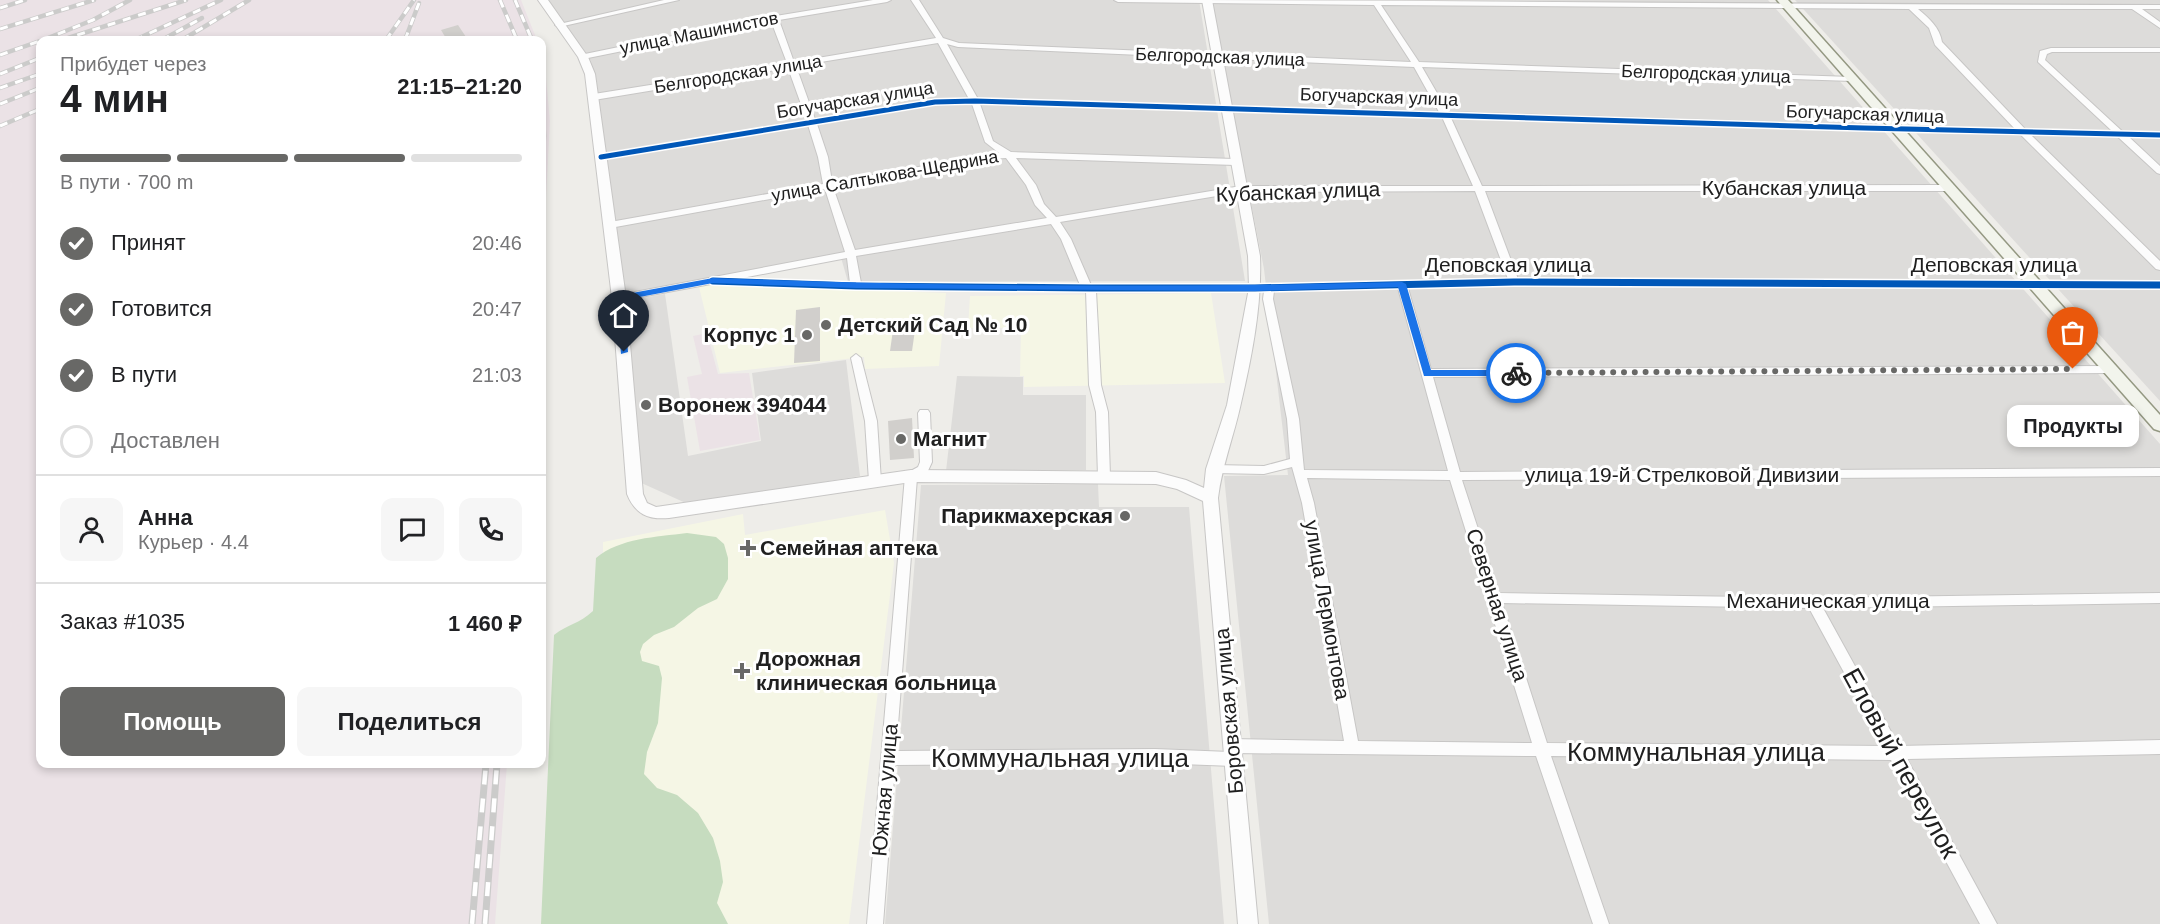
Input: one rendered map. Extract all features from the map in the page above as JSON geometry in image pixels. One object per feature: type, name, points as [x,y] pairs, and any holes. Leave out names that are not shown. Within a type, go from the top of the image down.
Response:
[{"type":"main road","points":[[1785,3],[2160,425]]},
{"type":"street","points":[[543,0],[583,57],[590,74],[619,298],[635,494],[638,504],[644,510],[657,513],[911,476],[1104,477],[1167,480],[1192,488],[1210,498],[1214,469],[1234,405],[1255,288],[1254,256],[1207,1]]},
{"type":"street","points":[[559,25],[675,0]]},
{"type":"street","name":"улица Машинистов","points":[[583,57],[774,18],[882,0]]},
{"type":"street","points":[[915,0],[949,52],[975,101],[989,142],[1009,154],[1031,185],[1040,205],[1054,220],[1066,239],[1089,288],[1095,385],[1102,412],[1104,477]]},
{"type":"street","points":[[1118,0],[2160,7]]},
{"type":"street","points":[[1375,1],[1417,64],[1445,114],[1479,188],[1515,282]]},
{"type":"street","points":[[1910,6],[1934,29],[1939,36],[1938,43],[2023,132],[2160,267]]},
{"type":"street","points":[[2134,7],[2160,26]]},
{"type":"street","points":[[774,18],[823,157],[828,185],[851,254],[856,286]]},
{"type":"street","name":"Белгородская улица","points":[[594,97],[941,40],[958,45],[1217,57],[1852,79]]},
{"type":"street","points":[[949,52],[958,45]]},
{"type":"street","points":[[2160,50],[2051,50],[2043,54],[2042,60],[2160,171]]},
{"type":"street","name":"Богучарская улица","points":[[601,157],[935,102],[975,101],[1225,107],[1899,130],[2160,135]]},
{"type":"street","name":"улица Салтыкова-Щедрина","points":[[610,225],[1009,154],[1235,162]]},
{"type":"street","name":"Кубанская улица","points":[[619,298],[851,254],[1241,189],[1950,188]]},
{"type":"street","name":"Деповская улица","points":[[713,280],[856,286],[1089,288],[1269,288],[1515,282],[2160,285]]},
{"type":"street","name":"Северная улица","points":[[1402,284],[1455,476],[1496,598],[1542,751],[1601,924]]},
{"type":"street","name":"улица Лермонтова","points":[[1269,288],[1269,299],[1293,419],[1298,468],[1308,503],[1352,747]]},
{"type":"street","points":[[856,358],[871,421],[875,481]]},
{"type":"street","points":[[1427,374],[2110,369]]},
{"type":"street","points":[[911,476],[923,470],[926,462],[924,413]]},
{"type":"street","name":"улица 19-й Стрелковой Дивизии","points":[[1214,469],[1298,468],[1455,476],[2160,472]]},
{"type":"street","name":"Южная улица","points":[[875,924],[911,476]]},
{"type":"street","name":"Боровская улица","points":[[1210,498],[1248,924]]},
{"type":"street","name":"Механическая улица","points":[[1496,598],[1813,603],[2160,598]]},
{"type":"street","name":"Еловый переулок","points":[[1813,603],[1989,924]]},
{"type":"street","name":"Коммунальная улица","points":[[887,758],[1155,756],[1352,747],[1542,751],[1895,753],[2160,747]]},
{"type":"shaded area","points":[[0,0],[521,0],[535,36],[36,36],[36,768],[507,768],[495,924],[0,924]]},
{"type":"shaded area","points":[[549,0],[1199,0],[1245,281],[848,282],[840,254],[624,295],[591,61],[561,22]]},
{"type":"shaded area","points":[[1211,0],[1768,0],[2160,444],[2160,924],[1269,924],[1224,476],[1288,475],[1264,269]]},
{"type":"shaded area","points":[[1795,0],[2160,0],[2160,401]]},
{"type":"shaded area","points":[[546,79],[550,121],[546,197]]},
{"type":"shaded area","name":"Детский Сад № 10","points":[[706,285],[946,293],[939,366],[865,369],[864,357],[720,373],[699,287]]},
{"type":"shaded area","points":[[1211,293],[1225,383],[1024,387],[1024,376],[1020,376],[1021,328],[968,328],[970,296]]},
{"type":"shaded area","points":[[665,294],[688,456],[761,441],[752,373],[846,360],[860,476],[688,504],[637,481],[625,301]]},
{"type":"shaded area","points":[[707,333],[718,374],[749,373],[760,440],[700,451],[687,377],[702,374],[693,336]]},
{"type":"shaded area","points":[[957,376],[1023,377],[1023,395],[1086,395],[1086,470],[946,471]]},
{"type":"shaded area","points":[[1098,484],[1099,507],[1189,507],[1224,924],[885,924],[921,485]]},
{"type":"shaded area","name":"Дорожная клиническая больница","points":[[885,510],[894,563],[849,924],[613,924],[603,778],[603,542],[743,514],[745,535]]},
{"type":"green space","points":[[687,533],[716,537],[724,544],[728,558],[728,579],[717,599],[698,608],[674,627],[654,635],[643,644],[640,652],[642,661],[659,666],[662,678],[658,723],[647,752],[644,774],[657,788],[677,795],[698,813],[713,838],[723,882],[717,903],[728,924],[541,924],[554,635],[593,611],[596,558],[627,542]]},
{"type":"building","points":[[458,25],[465,36],[445,36],[441,30]]},
{"type":"building","name":"Корпус 1","points":[[820,307],[820,361],[794,363],[796,310]]},
{"type":"building","points":[[894,323],[916,323],[912,351],[890,351]]},
{"type":"building","name":"Магнит","points":[[912,418],[914,458],[890,460],[888,421]]},
{"type":"railway","points":[[0,8],[25,0]]},
{"type":"railway","points":[[0,29],[94,0]]},
{"type":"railway","points":[[53,36],[93,20],[130,0]]},
{"type":"railway","points":[[74,36],[186,0]]},
{"type":"railway","points":[[144,36],[221,0]]},
{"type":"railway","points":[[189,36],[249,0]]},
{"type":"railway","points":[[389,36],[414,0]]},
{"type":"railway","points":[[500,0],[515,36]]},
{"type":"railway","points":[[515,0],[530,36]]},
{"type":"railway","points":[[407,36],[419,3]]},
{"type":"railway","points":[[169,36],[202,18]]},
{"type":"railway","points":[[0,55],[36,42]]},
{"type":"railway","points":[[0,74],[36,60]]},
{"type":"railway","points":[[0,88],[36,75]]},
{"type":"railway","points":[[0,104],[36,90]]},
{"type":"railway","points":[[0,126],[36,111]]},
{"type":"railway","points":[[472,924],[486,768]]},
{"type":"railway","points":[[485,924],[497,768]]},
{"type":"cycle path","points":[[601,157],[935,102],[975,101],[2160,135]]},
{"type":"cycle path","points":[[713,281],[856,286],[1091,288],[1255,288],[1514,282],[2160,285]]},
{"type":"way so far","points":[[1516,373],[2073,369]]},
{"type":"place","name":"Детский Сад № 10","points":[[826,325]]},
{"type":"place","name":"Корпус 1","points":[[807,335]]},
{"type":"place","name":"Продукты","points":[[2073,369]]},
{"type":"place","name":"Воронеж 394044","points":[[646,405]]},
{"type":"place","name":"Магнит","points":[[901,439]]},
{"type":"place","name":"Парикмахерская","points":[[1125,516]]},
{"type":"place","name":"Семейная аптека","points":[[748,548]]},
{"type":"place","name":"Дорожная клиническая больница","points":[[742,671]]},
{"type":"route","points":[[624,352],[619,298],[713,280],[856,286],[1115,288],[1255,288],[1402,284],[1427,374],[1516,373]]}]
